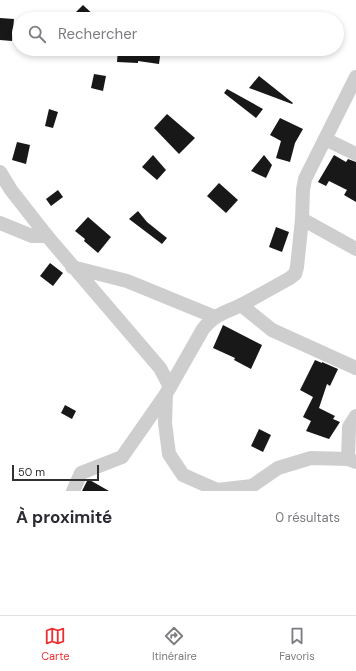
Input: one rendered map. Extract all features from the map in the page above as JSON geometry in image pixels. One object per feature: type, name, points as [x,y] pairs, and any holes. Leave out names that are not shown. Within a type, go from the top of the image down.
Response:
[{"type":"street","points":[[73,491],[81,473],[122,457],[168,390],[202,329],[215,316],[241,305],[295,274],[297,267],[305,179],[356,77]]},
{"type":"street","points":[[325,139],[356,154]]},
{"type":"street","points":[[0,172],[11,190],[47,236],[160,368],[168,390],[165,423],[169,454],[183,475],[217,490],[252,486],[278,468],[311,458],[352,460],[349,427],[356,416]]},
{"type":"street","points":[[302,219],[356,249]]},
{"type":"street","points":[[0,223],[32,236],[47,236]]},
{"type":"street","points":[[72,266],[127,281],[215,316]]},
{"type":"street","points":[[241,305],[272,330],[356,368]]},
{"type":"building","points":[[83,5],[90,12],[76,12]]},
{"type":"building","points":[[0,18],[12,19],[12,41],[0,40]]},
{"type":"building","points":[[117,56],[160,56],[159,64],[138,61],[138,63],[117,62]]},
{"type":"building","points":[[94,74],[106,76],[103,91],[91,88]]},
{"type":"building","points":[[259,76],[293,103],[292,104],[249,88]]},
{"type":"building","points":[[227,89],[263,109],[256,118],[224,93]]},
{"type":"building","points":[[49,109],[58,112],[53,128],[45,126]]},
{"type":"building","points":[[167,114],[195,138],[179,154],[154,128]]},
{"type":"building","points":[[280,118],[303,129],[295,143],[290,162],[276,158],[281,141],[270,135]]},
{"type":"building","points":[[17,142],[30,145],[26,164],[12,160]]},
{"type":"building","points":[[153,155],[166,170],[157,180],[142,167]]},
{"type":"building","points":[[264,155],[272,165],[266,178],[251,171]]},
{"type":"building","points":[[334,155],[346,162],[348,159],[356,162],[356,202],[344,195],[347,190],[329,181],[326,186],[318,182]]},
{"type":"building","points":[[219,183],[238,200],[226,213],[207,196]]},
{"type":"building","points":[[58,190],[63,197],[51,206],[46,199]]},
{"type":"building","points":[[138,211],[147,222],[167,238],[162,244],[129,219]]},
{"type":"building","points":[[88,217],[111,237],[98,253],[75,231]]},
{"type":"building","points":[[276,227],[289,232],[282,252],[269,247]]},
{"type":"building","points":[[50,263],[63,273],[53,286],[40,276]]},
{"type":"building","points":[[223,325],[262,345],[251,369],[234,360],[235,358],[213,348]]},
{"type":"building","points":[[315,360],[338,369],[330,386],[327,384],[319,408],[335,416],[333,419],[340,422],[329,439],[306,431],[311,421],[303,417],[313,397],[300,390]]},
{"type":"building","points":[[65,405],[76,411],[72,419],[61,413]]},
{"type":"building","points":[[259,429],[271,435],[263,452],[251,446]]},
{"type":"building","points":[[88,479],[109,491],[82,491]]}]
